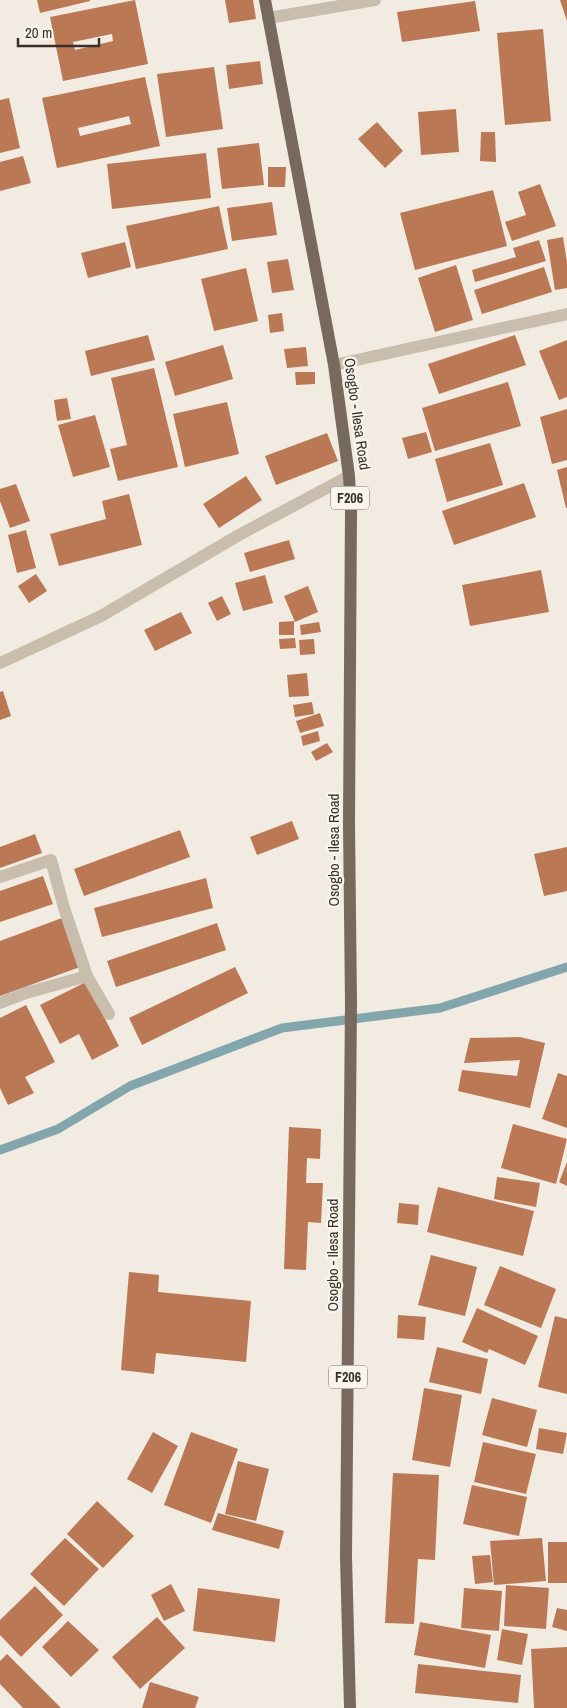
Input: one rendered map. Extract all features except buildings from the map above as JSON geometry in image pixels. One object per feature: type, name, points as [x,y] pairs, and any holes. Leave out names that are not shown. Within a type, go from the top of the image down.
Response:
[{"type":"main road","name":"Osogbo - Ilesa Road","points":[[264,0],[334,365],[349,476],[351,511],[349,823],[351,1003],[346,1557],[350,1708]]},
{"type":"street","points":[[268,18],[375,0]]},
{"type":"street","points":[[334,365],[567,314]]},
{"type":"street","points":[[0,663],[102,616],[239,535],[349,476]]},
{"type":"street","points":[[0,876],[51,860],[64,908],[87,976],[109,1014]]},
{"type":"street","points":[[0,1003],[87,976]]},
{"type":"waterway","points":[[0,1150],[58,1129],[130,1086],[282,1028],[440,1008],[567,967]]}]
